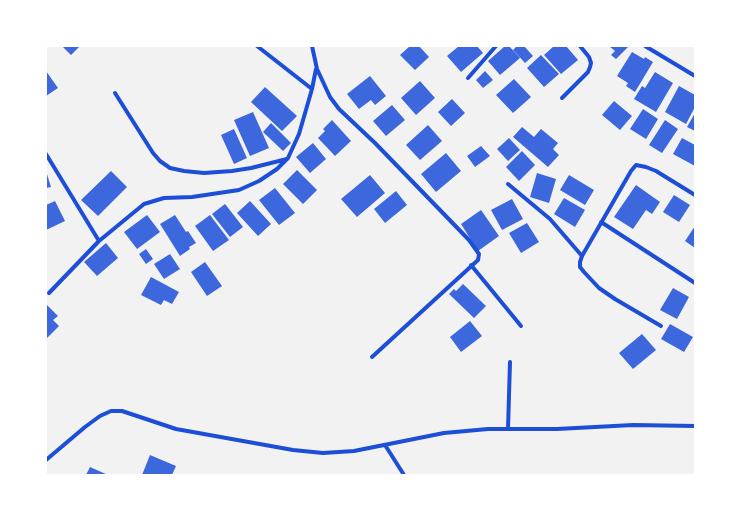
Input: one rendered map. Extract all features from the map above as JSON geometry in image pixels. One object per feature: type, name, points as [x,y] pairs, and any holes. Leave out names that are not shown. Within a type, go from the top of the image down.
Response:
[{"type":"street","points":[[257,46],[312,89]]},
{"type":"street","points":[[312,46],[316,66],[330,97],[339,109],[381,149],[478,251],[479,257],[372,357]]},
{"type":"street","points":[[468,78],[496,46]]},
{"type":"street","points":[[562,98],[588,72],[590,67],[591,63],[589,57],[580,46]]},
{"type":"street","points":[[645,46],[695,76]]},
{"type":"street","points":[[49,293],[99,241],[144,204],[164,198],[192,197],[239,190],[259,181],[277,169],[287,158],[300,134],[312,89],[316,66]]},
{"type":"street","points":[[115,93],[153,153],[160,161],[170,168],[204,173],[232,171],[251,168],[287,158]]},
{"type":"street","points":[[46,154],[99,241]]},
{"type":"street","points":[[661,326],[599,288],[580,267],[580,262],[601,222],[636,165],[656,171],[695,195]]},
{"type":"street","points":[[508,184],[550,219],[582,256]]},
{"type":"street","points":[[601,222],[695,283]]},
{"type":"street","points":[[471,265],[521,326]]},
{"type":"street","points":[[508,429],[510,362]]},
{"type":"street","points":[[46,460],[85,427],[100,416],[111,411],[122,411],[176,429],[293,450],[323,453],[342,453],[444,433],[508,429],[633,425],[695,426]]},
{"type":"street","points":[[385,445],[404,475]]},
{"type":"building","points":[[62,46],[80,46],[71,55]]},
{"type":"building","points":[[410,46],[419,46],[429,57],[415,70],[400,55]]},
{"type":"building","points":[[459,46],[477,46],[483,53],[461,72],[447,56]]},
{"type":"building","points":[[505,46],[509,46],[520,58],[500,75],[488,61]]},
{"type":"building","points":[[517,46],[524,46],[533,56],[525,63],[513,50]]},
{"type":"building","points":[[554,46],[566,46],[578,60],[561,74],[544,55]]},
{"type":"building","points":[[609,46],[629,46],[616,59],[611,55],[615,51]]},
{"type":"building","points":[[632,52],[653,62],[635,92],[626,86],[628,83],[617,76]]},
{"type":"building","points":[[541,55],[559,74],[544,87],[527,68]]},
{"type":"building","points":[[46,71],[58,88],[46,96]]},
{"type":"building","points":[[485,71],[493,80],[483,88],[476,80]]},
{"type":"building","points":[[655,72],[673,83],[656,112],[634,99],[642,86],[645,88]]},
{"type":"building","points":[[370,76],[386,96],[375,105],[371,100],[359,109],[347,94]]},
{"type":"building","points":[[514,79],[531,97],[513,113],[496,95]]},
{"type":"building","points":[[420,81],[435,98],[416,115],[401,98]]},
{"type":"building","points":[[679,86],[695,95],[695,107],[686,124],[665,112]]},
{"type":"building","points":[[265,87],[297,116],[282,131],[251,102]]},
{"type":"building","points":[[452,99],[465,113],[451,126],[438,112]]},
{"type":"building","points":[[614,101],[632,116],[620,130],[602,115]]},
{"type":"building","points":[[392,105],[405,120],[386,136],[373,121]]},
{"type":"building","points":[[643,109],[658,119],[646,139],[630,129]]},
{"type":"building","points":[[253,112],[269,148],[250,156],[234,120]]},
{"type":"building","points":[[695,113],[695,131],[687,127]]},
{"type":"building","points":[[332,120],[351,141],[335,156],[318,138],[325,131],[323,129]]},
{"type":"building","points":[[665,120],[678,129],[662,153],[649,145]]},
{"type":"building","points":[[271,123],[291,143],[283,151],[263,132]]},
{"type":"building","points":[[428,125],[442,141],[420,160],[406,145]]},
{"type":"building","points":[[522,127],[534,137],[541,129],[558,143],[553,149],[559,155],[548,167],[513,137]]},
{"type":"building","points":[[234,129],[247,158],[234,164],[221,135]]},
{"type":"building","points":[[509,138],[520,150],[508,161],[497,149]]},
{"type":"building","points":[[682,138],[695,145],[695,166],[673,154]]},
{"type":"building","points":[[313,143],[326,159],[310,173],[296,157]]},
{"type":"building","points":[[481,146],[490,156],[475,167],[467,156]]},
{"type":"building","points":[[522,151],[535,165],[519,181],[506,167]]},
{"type":"building","points":[[446,153],[461,171],[436,192],[421,174]]},
{"type":"building","points":[[297,170],[317,190],[303,204],[283,184]]},
{"type":"building","points":[[46,171],[51,187],[46,188]]},
{"type":"building","points":[[111,171],[127,187],[98,216],[81,200]]},
{"type":"building","points":[[537,173],[556,179],[549,203],[530,197]]},
{"type":"building","points":[[370,175],[385,193],[357,217],[341,199]]},
{"type":"building","points":[[569,175],[594,190],[585,205],[560,190]]},
{"type":"building","points":[[636,185],[660,202],[652,214],[646,210],[633,229],[614,217]]},
{"type":"building","points":[[275,188],[295,213],[279,225],[259,200]]},
{"type":"building","points":[[396,191],[407,205],[385,223],[374,209]]},
{"type":"building","points":[[674,195],[690,205],[679,222],[663,212]]},
{"type":"building","points":[[564,198],[585,210],[575,227],[554,214]]},
{"type":"building","points":[[512,199],[523,219],[502,230],[491,210]]},
{"type":"building","points":[[55,201],[65,221],[46,230],[46,205]]},
{"type":"building","points":[[250,201],[271,224],[258,236],[237,213]]},
{"type":"building","points":[[225,204],[243,227],[230,237],[212,214]]},
{"type":"building","points":[[481,210],[499,236],[478,251],[461,224]]},
{"type":"building","points":[[147,215],[160,232],[137,249],[124,232]]},
{"type":"building","points":[[175,215],[186,232],[188,231],[196,243],[189,247],[190,249],[180,256],[160,224]]},
{"type":"building","points":[[210,215],[229,240],[213,251],[195,226]]},
{"type":"building","points":[[527,223],[539,242],[521,253],[509,233]]},
{"type":"building","points":[[695,226],[695,248],[685,241]]},
{"type":"building","points":[[106,243],[118,258],[97,276],[84,262]]},
{"type":"building","points":[[146,249],[153,259],[146,264],[139,254]]},
{"type":"building","points":[[170,254],[180,269],[164,279],[154,264]]},
{"type":"building","points":[[205,262],[222,286],[207,296],[191,272]]},
{"type":"building","points":[[151,277],[179,292],[172,304],[164,300],[161,305],[141,295]]},
{"type":"building","points":[[463,284],[486,306],[474,318],[449,294],[454,289],[456,291]]},
{"type":"building","points":[[673,288],[689,297],[677,319],[660,310]]},
{"type":"building","points":[[46,304],[58,316],[53,320],[59,326],[46,339]]},
{"type":"building","points":[[470,321],[482,336],[461,352],[450,337]]},
{"type":"building","points":[[670,324],[693,337],[684,352],[661,339]]},
{"type":"building","points":[[642,334],[656,350],[633,369],[619,353]]},
{"type":"building","points":[[150,455],[176,466],[172,475],[142,475]]},
{"type":"building","points":[[90,467],[108,475],[86,475]]}]
